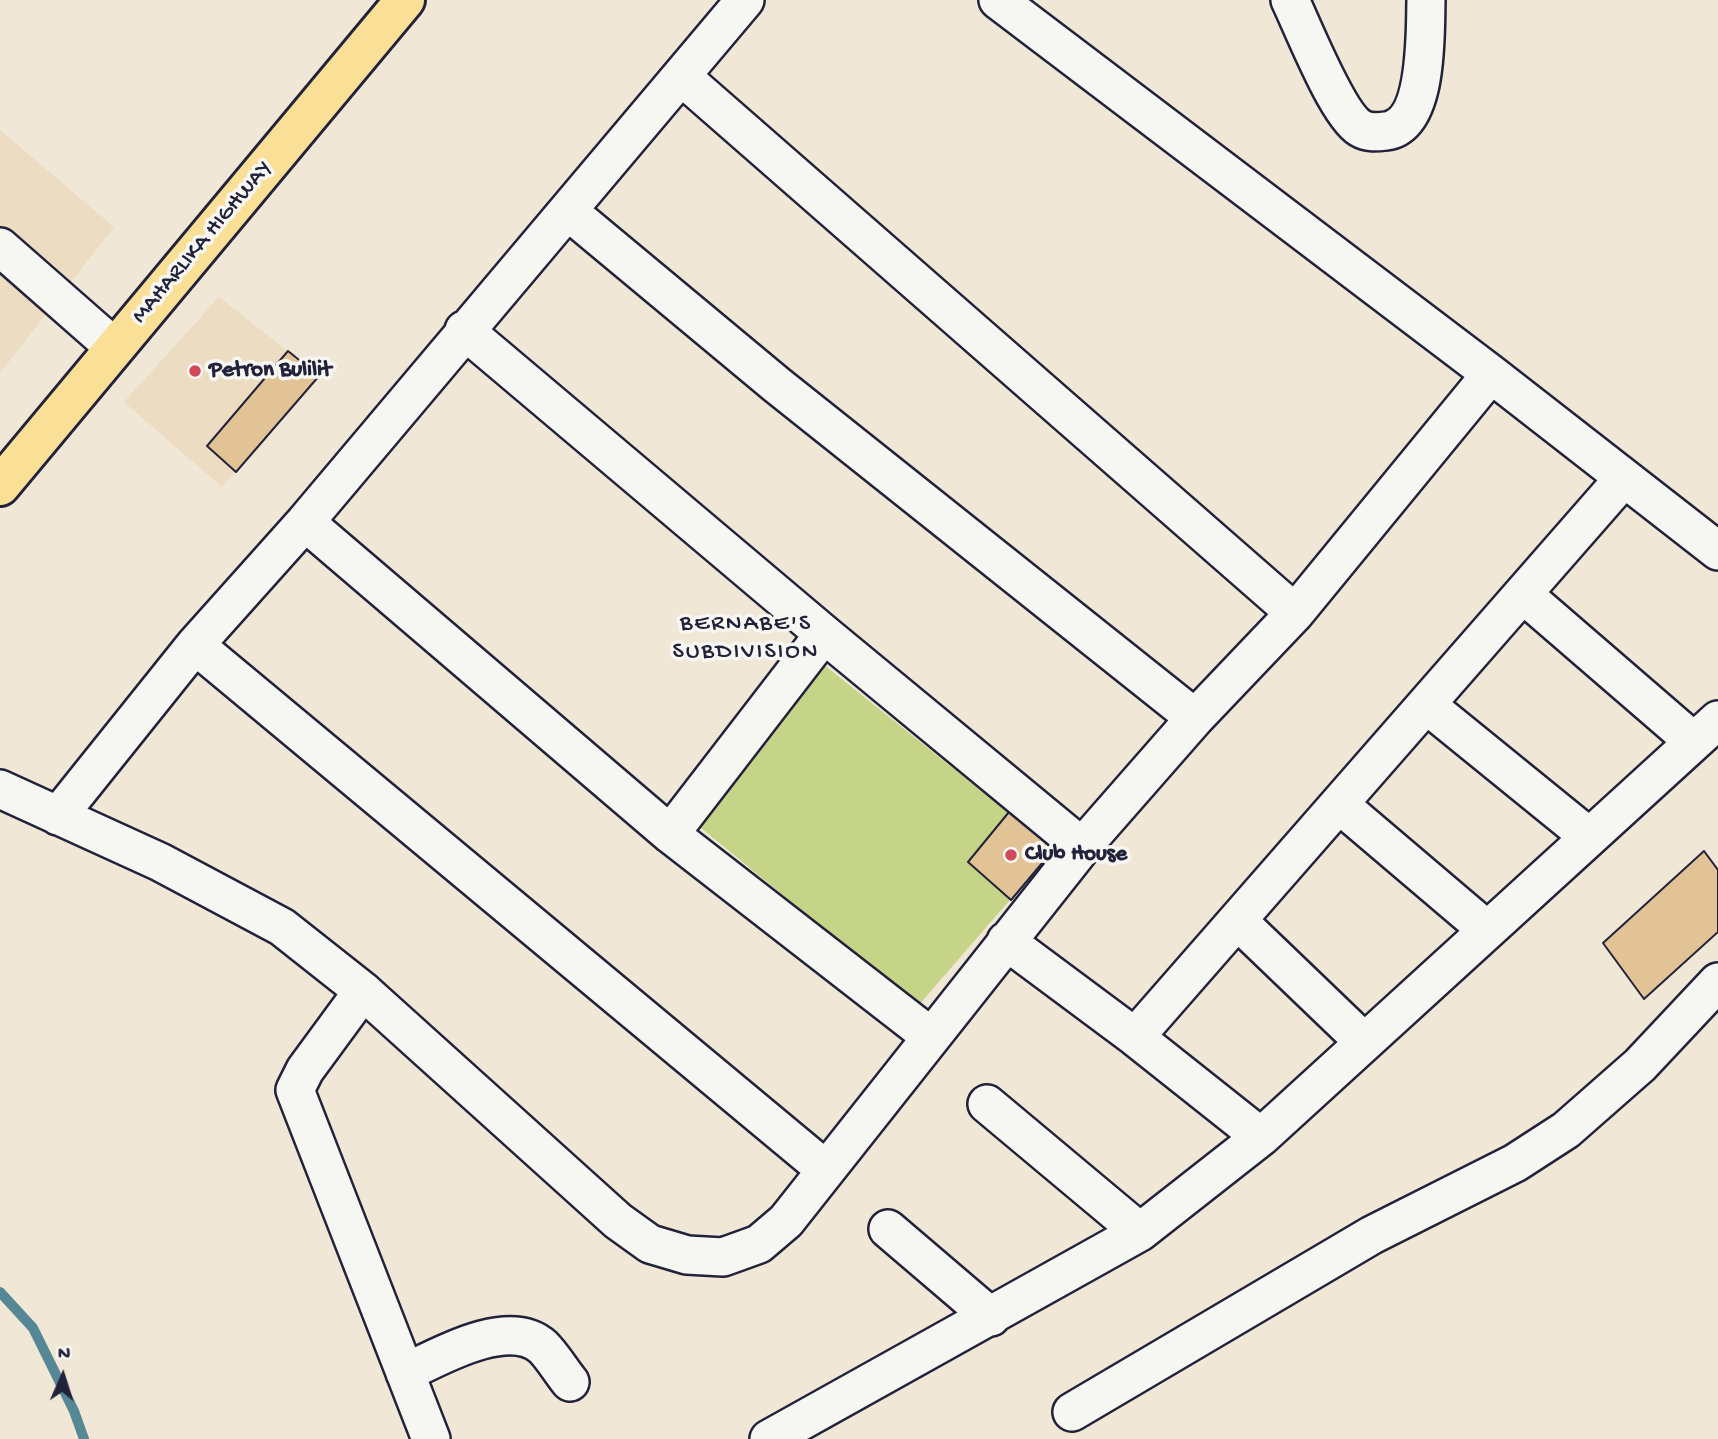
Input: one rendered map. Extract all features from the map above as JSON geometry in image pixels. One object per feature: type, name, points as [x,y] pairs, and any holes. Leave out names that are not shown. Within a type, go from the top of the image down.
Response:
[{"type":"main road","name":"MAHARLIKA HIGHWAY","points":[[0,486],[405,0]]},
{"type":"street","points":[[58,816],[195,645],[305,522],[464,330],[745,0]]},
{"type":"street","points":[[998,0],[1491,374],[1718,551]]},
{"type":"street","points":[[1290,0],[1343,110],[1359,128],[1374,133],[1391,130],[1406,119],[1417,100],[1425,51],[1426,0]]},
{"type":"street","points":[[681,76],[1295,613]]},
{"type":"street","points":[[568,211],[777,384],[1195,718]]},
{"type":"street","points":[[0,247],[116,348]]},
{"type":"street","points":[[464,330],[824,634],[1082,847]]},
{"type":"street","points":[[0,789],[160,862],[282,927],[363,991],[618,1221],[650,1244],[687,1255],[723,1257],[759,1244],[786,1221],[1082,847],[1195,718],[1295,613],[1491,374]]},
{"type":"street","points":[[1135,1037],[1428,706],[1624,478]]},
{"type":"street","points":[[305,522],[670,834],[930,1036]]},
{"type":"street","points":[[769,1439],[1140,1233],[1261,1137],[1705,731],[1524,595]]},
{"type":"street","points":[[670,834],[824,634]]},
{"type":"street","points":[[195,645],[826,1170]]},
{"type":"street","points":[[1428,706],[1588,836]]},
{"type":"street","points":[[1340,805],[1487,930]]},
{"type":"street","points":[[1238,921],[1363,1041]]},
{"type":"street","points":[[1006,941],[1135,1037],[1261,1137]]},
{"type":"street","points":[[1072,1412],[1373,1235],[1515,1163],[1566,1130],[1640,1065],[1718,982]]},
{"type":"street","points":[[363,991],[305,1070],[295,1090],[431,1439]]},
{"type":"street","points":[[987,1104],[1140,1233]]},
{"type":"street","points":[[888,1229],[991,1317]]},
{"type":"street","points":[[405,1373],[456,1349],[491,1338],[518,1336],[541,1346],[570,1382]]},
{"type":"shaded area","points":[[0,130],[114,227],[0,373]]},
{"type":"shaded area","points":[[219,297],[319,376],[222,487],[124,402]]},
{"type":"green space","points":[[823,664],[1054,849],[918,1006],[695,823]]},
{"type":"building","points":[[288,351],[319,376],[236,472],[207,446]]},
{"type":"building","name":"Club House","points":[[1009,812],[1054,849],[1011,900],[968,862]]},
{"type":"building","points":[[1704,851],[1718,870],[1718,932],[1644,999],[1603,943]]},
{"type":"waterway","points":[[0,1292],[33,1328],[74,1411],[84,1439]]},
{"type":"place","name":"Petron Bulilit","points":[[195,371]]},
{"type":"place","name":"Club House","points":[[1011,855]]},
{"type":"district","name":"BERNABE'S SUBDIVISION","points":[[746,639]]}]
